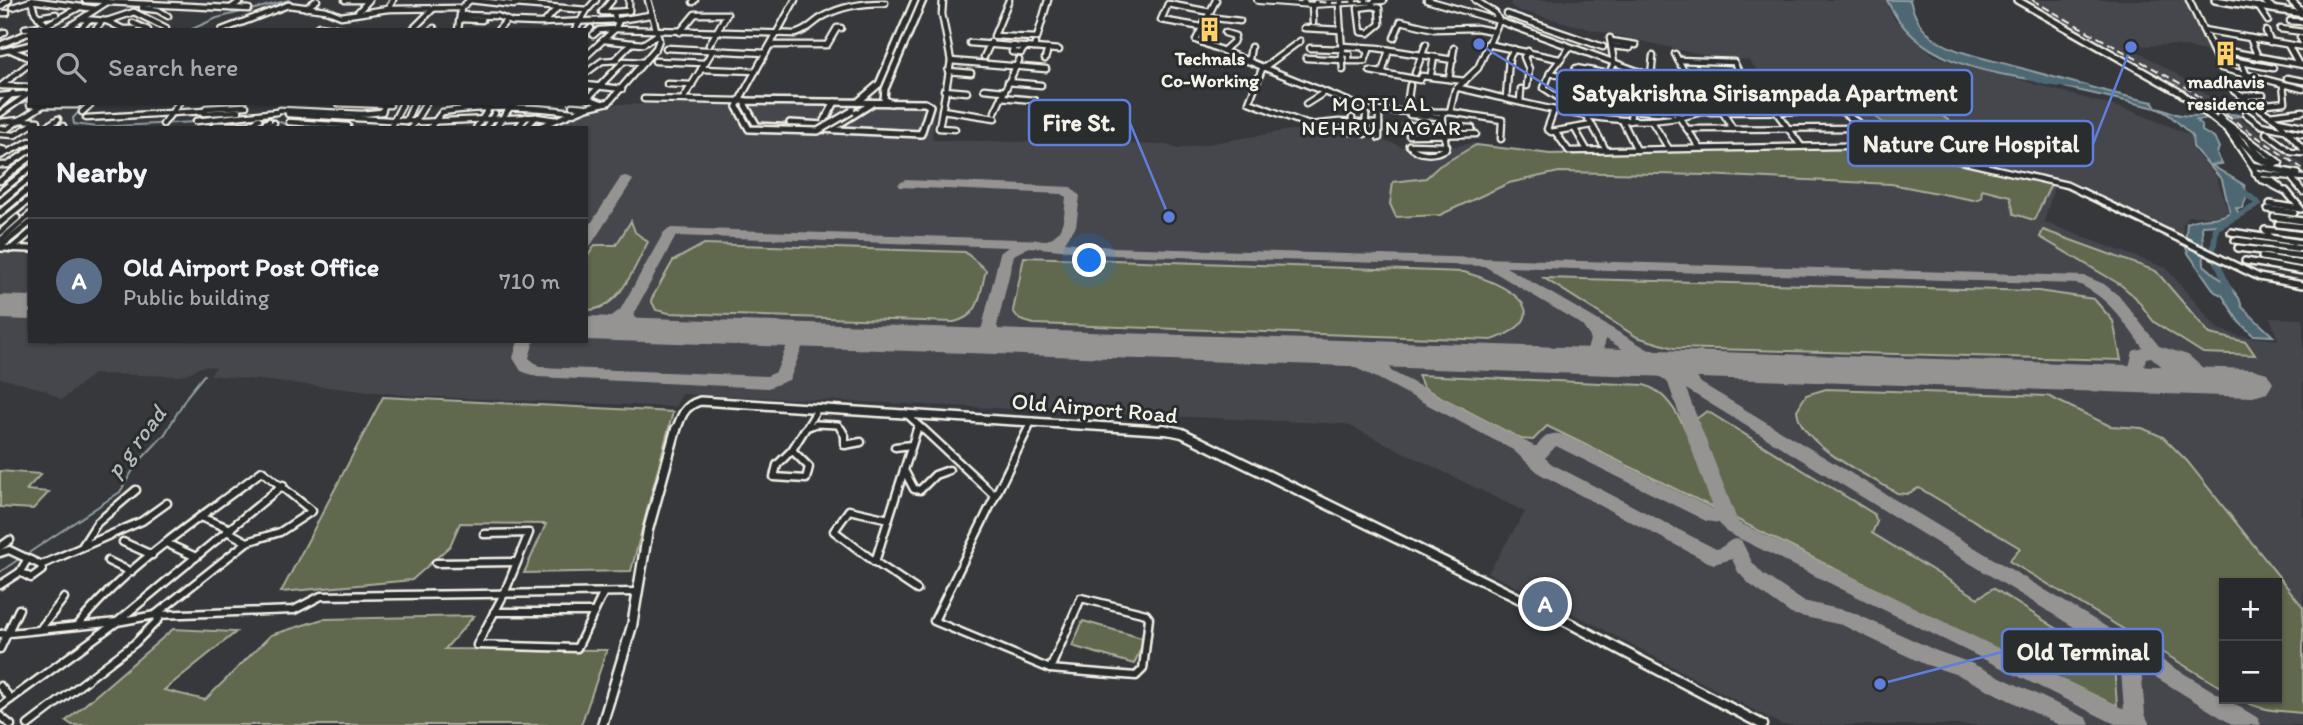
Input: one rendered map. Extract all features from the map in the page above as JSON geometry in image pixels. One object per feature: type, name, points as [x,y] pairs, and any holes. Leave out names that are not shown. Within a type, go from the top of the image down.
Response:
[{"type":"main road","points":[[1258,0],[1358,5],[1383,0]]},
{"type":"street","points":[[0,1],[9,0]]},
{"type":"street","points":[[0,8],[9,0]]},
{"type":"street","points":[[12,7],[33,0],[97,9]]},
{"type":"street","points":[[33,0],[37,15],[48,28]]},
{"type":"street","points":[[83,0],[249,9]]},
{"type":"street","points":[[231,8],[242,0]]},
{"type":"street","points":[[284,0],[288,5]]},
{"type":"street","points":[[306,8],[317,0]]},
{"type":"street","points":[[345,0],[369,0],[358,12]]},
{"type":"street","points":[[387,9],[393,0]]},
{"type":"street","points":[[227,28],[288,5],[326,10],[341,16],[387,9],[461,8],[470,0],[528,2],[587,10]]},
{"type":"street","points":[[542,5],[546,0]]},
{"type":"street","points":[[576,28],[596,0]]},
{"type":"street","points":[[612,0],[602,12],[629,11],[629,0]]},
{"type":"street","points":[[527,126],[543,106],[573,109],[612,100],[656,48],[659,40],[648,0]]},
{"type":"street","points":[[795,0],[740,103],[749,129],[818,131],[869,104]]},
{"type":"street","points":[[858,102],[879,84],[915,0]]},
{"type":"street","points":[[895,104],[884,99],[886,87],[923,0]]},
{"type":"street","points":[[943,0],[942,14],[951,61],[939,128],[955,129]]},
{"type":"street","points":[[984,57],[1009,0]]},
{"type":"street","points":[[1034,48],[1048,0]]},
{"type":"street","points":[[1216,0],[1196,40],[1379,112],[1442,115],[1450,112],[1502,120],[1501,139]]},
{"type":"street","points":[[1427,0],[1499,21],[1716,101]]},
{"type":"street","points":[[1475,0],[1495,13],[1499,21]]},
{"type":"street","points":[[2017,0],[2172,86]]},
{"type":"street","points":[[2023,0],[2172,86],[2271,155],[2280,163],[2270,163],[2253,149],[2249,140]]},
{"type":"street","points":[[2189,0],[2221,68],[2303,89]]},
{"type":"street","points":[[2215,0],[2303,14]]},
{"type":"street","points":[[2263,0],[2274,9]]},
{"type":"street","points":[[2290,0],[2303,14]]},
{"type":"street","points":[[2296,0],[2303,8]]},
{"type":"street","points":[[67,28],[107,1]]},
{"type":"street","points":[[149,3],[142,8],[158,10],[168,16]]},
{"type":"street","points":[[499,28],[516,3]]},
{"type":"street","points":[[593,36],[599,30],[615,29],[800,34],[833,12],[869,3],[885,3]]},
{"type":"street","points":[[1202,27],[1161,20],[1168,4],[1188,6],[1240,21]]},
{"type":"street","points":[[1312,4],[1313,23]]},
{"type":"street","points":[[1339,4],[1343,70]]},
{"type":"street","points":[[1358,5],[1361,32],[1369,33],[1380,24],[1379,8],[1372,4]]},
{"type":"street","points":[[2258,6],[2268,21]]},
{"type":"street","points":[[211,7],[214,15]]},
{"type":"street","points":[[38,28],[78,8]]},
{"type":"street","points":[[414,28],[435,8]]},
{"type":"street","points":[[458,28],[461,8]]},
{"type":"street","points":[[545,28],[557,8]]},
{"type":"street","points":[[96,28],[104,22],[135,10],[166,28]]},
{"type":"street","points":[[1194,26],[1202,11]]},
{"type":"street","points":[[588,54],[615,29],[617,20],[614,12]]},
{"type":"street","points":[[0,13],[7,13]]},
{"type":"street","points":[[27,17],[56,14]]},
{"type":"street","points":[[680,32],[695,14],[727,14],[709,45]]},
{"type":"street","points":[[1507,14],[1604,47]]},
{"type":"street","points":[[461,17],[490,16],[504,20],[547,23],[617,20],[650,15]]},
{"type":"street","points":[[316,28],[333,28],[340,22],[341,16]]},
{"type":"street","points":[[461,17],[482,20]]},
{"type":"street","points":[[574,17],[581,20]]},
{"type":"street","points":[[82,19],[104,22],[120,28]]},
{"type":"street","points":[[1394,38],[1401,20],[1434,29],[1477,28],[1492,31]]},
{"type":"street","points":[[230,21],[236,24]]},
{"type":"street","points":[[1450,112],[1455,90],[1478,68],[1492,31],[1499,21]]},
{"type":"street","points":[[2290,21],[2303,22]]},
{"type":"street","points":[[81,28],[87,22]]},
{"type":"street","points":[[1548,27],[1553,22]]},
{"type":"street","points":[[906,23],[915,23]]},
{"type":"street","points":[[1527,31],[1536,24]]},
{"type":"street","points":[[25,28],[44,25]]},
{"type":"street","points":[[2235,27],[2239,36]]},
{"type":"street","points":[[588,31],[591,28]]},
{"type":"street","points":[[771,45],[827,45],[837,28],[841,28]]},
{"type":"street","points":[[1304,28],[1341,30]]},
{"type":"street","points":[[2203,30],[2288,45],[2303,45],[2301,35],[2280,29]]},
{"type":"street","points":[[2266,31],[2270,41]]},
{"type":"street","points":[[0,45],[28,32]]},
{"type":"street","points":[[1224,50],[1234,42],[1235,36],[1225,33]]},
{"type":"street","points":[[603,40],[643,44],[657,35]]},
{"type":"street","points":[[994,36],[1037,38]]},
{"type":"street","points":[[1563,45],[1572,37]]},
{"type":"street","points":[[1591,43],[1597,38]]},
{"type":"street","points":[[2250,38],[2258,57]]},
{"type":"street","points":[[1300,41],[1262,69],[1252,90],[1250,102],[1253,106],[1309,125],[1352,120],[1379,124]]},
{"type":"street","points":[[1611,42],[1636,45]]},
{"type":"street","points":[[1611,42],[1630,48]]},
{"type":"street","points":[[1611,42],[1614,63],[1604,85],[1653,94]]},
{"type":"street","points":[[615,60],[632,43]]},
{"type":"street","points":[[970,43],[1014,46],[1012,52],[1021,53],[1025,47],[1059,50]]},
{"type":"street","points":[[1415,73],[1426,44]]},
{"type":"street","points":[[1487,44],[1559,59]]},
{"type":"street","points":[[2288,45],[2301,65]]},
{"type":"street","points":[[0,52],[28,46]]},
{"type":"street","points":[[1249,59],[1251,47]]},
{"type":"street","points":[[666,48],[766,53]]},
{"type":"street","points":[[1310,48],[1389,50],[1453,60]]},
{"type":"street","points":[[1349,48],[1369,50],[1365,61],[1349,61],[1349,54],[1349,48]]},
{"type":"street","points":[[1449,79],[1454,48]]},
{"type":"street","points":[[1569,48],[1550,73],[1544,88],[1587,117],[1606,150]]},
{"type":"street","points":[[2212,48],[2301,65]]},
{"type":"street","points":[[615,49],[625,51]]},
{"type":"street","points":[[1045,59],[1048,49]]},
{"type":"street","points":[[1506,99],[1509,58],[1514,49]]},
{"type":"street","points":[[683,99],[713,50]]},
{"type":"street","points":[[1343,50],[1349,54]]},
{"type":"street","points":[[1382,73],[1389,50]]},
{"type":"street","points":[[13,51],[28,59]]},
{"type":"street","points":[[1527,86],[1529,69],[1524,57],[1528,51]]},
{"type":"street","points":[[1675,54],[1689,89]]},
{"type":"street","points":[[1651,76],[1653,56]]},
{"type":"street","points":[[1431,74],[1434,57]]},
{"type":"street","points":[[1306,58],[1343,60]]},
{"type":"street","points":[[2216,58],[2273,68]]},
{"type":"street","points":[[942,110],[995,115],[1019,60]]},
{"type":"street","points":[[1678,60],[1734,62],[1743,81]]},
{"type":"street","points":[[588,72],[602,61],[644,62]]},
{"type":"street","points":[[604,103],[588,99],[624,61]]},
{"type":"street","points":[[656,61],[704,63]]},
{"type":"street","points":[[951,61],[1046,69]]},
{"type":"street","points":[[1,87],[28,62]]},
{"type":"street","points":[[2241,62],[2247,76]]},
{"type":"street","points":[[2261,66],[2267,81]]},
{"type":"street","points":[[888,67],[896,67]]},
{"type":"street","points":[[1574,72],[1576,68],[1629,79]]},
{"type":"street","points":[[701,69],[755,71]]},
{"type":"street","points":[[948,71],[971,73]]},
{"type":"street","points":[[1370,71],[1420,80],[1422,76],[1465,81]]},
{"type":"street","points":[[1550,73],[1576,79]]},
{"type":"street","points":[[1686,77],[1704,73],[1740,75]]},
{"type":"street","points":[[1704,73],[1721,111],[1733,129]]},
{"type":"street","points":[[2290,86],[2286,76],[2303,81]]},
{"type":"street","points":[[1762,77],[1769,85]]},
{"type":"street","points":[[1707,81],[1790,86],[1841,111],[1891,145]]},
{"type":"street","points":[[1008,82],[1041,85]]},
{"type":"street","points":[[1650,83],[1671,84]]},
{"type":"street","points":[[667,84],[692,85]]},
{"type":"street","points":[[879,84],[886,87]]},
{"type":"street","points":[[1671,84],[1668,94],[1679,119],[1700,148]]},
{"type":"street","points":[[1756,84],[1801,146]]},
{"type":"street","points":[[588,85],[622,89]]},
{"type":"street","points":[[2229,105],[2285,102],[2283,85]]},
{"type":"street","points":[[1407,114],[1410,86]]},
{"type":"street","points":[[1,87],[28,87]]},
{"type":"street","points":[[835,126],[869,104],[886,87]]},
{"type":"street","points":[[1459,88],[1587,117],[1623,122],[1679,119],[1697,113]]},
{"type":"street","points":[[984,89],[1004,91]]},
{"type":"street","points":[[1520,102],[1521,89]]},
{"type":"street","points":[[944,90],[967,92]]},
{"type":"street","points":[[1630,121],[1633,91]]},
{"type":"street","points":[[2234,91],[2278,121],[2303,151]]},
{"type":"street","points":[[1306,104],[1325,92]]},
{"type":"street","points":[[0,105],[13,93]]},
{"type":"street","points":[[1,94],[27,93]]},
{"type":"street","points":[[0,114],[27,93]]},
{"type":"street","points":[[1817,99],[1716,101],[1681,93],[1687,112],[1841,111]]},
{"type":"street","points":[[2242,96],[2263,94]]},
{"type":"street","points":[[1002,97],[1034,100]]},
{"type":"street","points":[[643,99],[930,105],[921,134],[757,126],[745,105],[740,103]]},
{"type":"street","points":[[821,125],[835,102]]},
{"type":"street","points":[[0,105],[12,105]]},
{"type":"street","points":[[30,105],[77,105]]},
{"type":"street","points":[[7,129],[43,105]]},
{"type":"street","points":[[82,113],[90,105]]},
{"type":"street","points":[[163,124],[177,105]]},
{"type":"street","points":[[213,105],[196,121],[238,119],[278,111],[362,114],[382,112],[388,105]]},
{"type":"street","points":[[86,118],[205,111],[241,105]]},
{"type":"street","points":[[384,121],[388,105]]},
{"type":"street","points":[[392,126],[402,105]]},
{"type":"street","points":[[404,126],[413,105]]},
{"type":"street","points":[[419,124],[425,105]]},
{"type":"street","points":[[440,105],[442,112]]},
{"type":"street","points":[[477,126],[491,105]]},
{"type":"street","points":[[431,126],[442,112],[512,105]]},
{"type":"street","points":[[496,126],[512,105]]},
{"type":"street","points":[[512,118],[519,105]]},
{"type":"street","points":[[467,126],[474,108]]},
{"type":"street","points":[[541,126],[573,109]]},
{"type":"street","points":[[1555,110],[1547,129],[1556,133],[1569,151],[1891,145],[2067,185],[2259,277],[2303,285]]},
{"type":"street","points":[[1630,110],[1673,113]]},
{"type":"street","points":[[205,111],[238,119],[247,126],[259,118]]},
{"type":"street","points":[[2269,115],[2303,111]]},
{"type":"street","points":[[1379,112],[1380,138]]},
{"type":"street","points":[[486,126],[495,113]]},
{"type":"street","points":[[288,114],[408,121],[419,124],[526,117],[556,120]]},
{"type":"street","points":[[2246,114],[2260,124],[2303,134]]},
{"type":"street","points":[[1365,135],[1366,115]]},
{"type":"street","points":[[1442,115],[1447,146]]},
{"type":"street","points":[[519,126],[526,117]]},
{"type":"street","points":[[224,126],[238,119]]},
{"type":"street","points":[[348,126],[354,119]]},
{"type":"street","points":[[48,126],[58,120]]},
{"type":"street","points":[[1352,120],[1352,132]]},
{"type":"street","points":[[1651,120],[1669,149]]},
{"type":"street","points":[[2221,120],[2261,180],[2271,180],[2287,192],[2302,210]]},
{"type":"street","points":[[2221,120],[2257,159],[2270,165],[2292,168]]},
{"type":"street","points":[[0,122],[38,121],[29,126]]},
{"type":"street","points":[[459,126],[462,121]]},
{"type":"street","points":[[2278,121],[2303,126]]},
{"type":"street","points":[[440,126],[443,122]]},
{"type":"street","points":[[450,126],[453,122]]},
{"type":"street","points":[[754,122],[922,129]]},
{"type":"street","points":[[1338,122],[1338,130]]},
{"type":"street","points":[[1623,122],[1637,150]]},
{"type":"street","points":[[1406,125],[1472,128]]},
{"type":"street","points":[[1556,133],[1592,125]]},
{"type":"street","points":[[0,134],[15,135],[28,127]]},
{"type":"street","points":[[0,128],[28,131]]},
{"type":"street","points":[[1687,129],[1867,128]]},
{"type":"street","points":[[1575,129],[1587,150]]},
{"type":"street","points":[[2266,133],[2291,152],[2303,151]]},
{"type":"street","points":[[1409,135],[1476,134]]},
{"type":"street","points":[[0,153],[28,142]]},
{"type":"street","points":[[1409,145],[1422,145],[1447,146],[1439,153],[1427,154],[1414,151],[1409,145]]},
{"type":"street","points":[[3,168],[28,151]]},
{"type":"street","points":[[2261,156],[2271,155]]},
{"type":"street","points":[[0,181],[28,160]]},
{"type":"street","points":[[2252,165],[2301,176]]},
{"type":"street","points":[[0,192],[28,170]]},
{"type":"street","points":[[2255,173],[2301,176]]},
{"type":"street","points":[[2290,176],[2303,191]]},
{"type":"street","points":[[1,201],[28,180]]},
{"type":"street","points":[[0,213],[28,190]]},
{"type":"street","points":[[1,201],[28,201]]},
{"type":"street","points":[[0,223],[28,201]]},
{"type":"street","points":[[2269,206],[2302,210]]},
{"type":"street","points":[[2269,206],[2294,213]]},
{"type":"street","points":[[2289,207],[2302,223]]},
{"type":"street","points":[[0,241],[28,217]]},
{"type":"street","points":[[2274,217],[2302,223]]},
{"type":"street","points":[[0,233],[17,218]]},
{"type":"street","points":[[2261,223],[2273,245]]},
{"type":"street","points":[[2278,224],[2302,223]]},
{"type":"street","points":[[0,248],[28,225]]},
{"type":"street","points":[[2265,230],[2303,235]]},
{"type":"street","points":[[2303,243],[2231,232],[2246,263],[2303,271]]},
{"type":"street","points":[[11,249],[28,235]]},
{"type":"street","points":[[2235,240],[2303,249]]},
{"type":"street","points":[[0,248],[28,248]]},
{"type":"street","points":[[2238,248],[2303,256]]},
{"type":"street","points":[[2262,257],[2303,264]]},
{"type":"street","name":"Old Airport Road","points":[[602,725],[622,665],[648,530],[681,415],[690,404],[710,401],[1162,429],[1182,433],[1571,624],[1763,725]]},
{"type":"street","points":[[792,450],[809,467],[806,479],[774,477],[777,465],[792,450],[818,408]]},
{"type":"street","points":[[904,413],[995,496]]},
{"type":"street","points":[[1032,421],[934,621],[1050,669],[1136,676],[1143,669],[1149,618],[1146,614],[1084,597],[1050,669]]},
{"type":"street","points":[[806,428],[816,424],[838,425],[845,436],[845,445],[861,442]]},
{"type":"street","points":[[875,562],[918,425]]},
{"type":"street","points":[[895,447],[911,445]]},
{"type":"street","points":[[905,472],[914,488],[920,490],[935,475],[949,470]]},
{"type":"street","points":[[79,624],[95,604],[131,572],[257,472],[262,471],[283,485],[312,510],[280,532],[247,542],[155,615]]},
{"type":"street","points":[[0,707],[117,622],[283,485]]},
{"type":"street","points":[[83,545],[97,523],[136,490]]},
{"type":"street","points":[[0,553],[13,551],[41,565],[142,521],[167,503]]},
{"type":"street","points":[[889,519],[849,510],[834,531],[917,590]]},
{"type":"street","points":[[200,517],[229,530],[247,542]]},
{"type":"street","points":[[484,534],[530,533],[504,594],[477,645],[577,648],[603,594]]},
{"type":"street","points":[[0,547],[10,540]]},
{"type":"street","points":[[123,542],[152,555]]},
{"type":"street","points":[[167,544],[196,557]]},
{"type":"street","points":[[0,584],[20,572],[27,560]]},
{"type":"street","points":[[108,561],[131,572]]},
{"type":"street","points":[[436,563],[516,562]]},
{"type":"street","points":[[20,572],[31,578],[42,570],[41,565]]},
{"type":"street","points":[[4,633],[117,622],[155,615],[294,611],[321,596],[638,592]]},
{"type":"street","points":[[41,628],[64,598]]},
{"type":"street","points":[[0,649],[4,633],[19,609]]},
{"type":"street","points":[[494,612],[593,612]]},
{"type":"street","points":[[28,725],[135,643],[159,619],[155,615]]},
{"type":"street","points":[[0,686],[11,699]]},
{"type":"street","points":[[0,716],[11,725]]},
{"type":"shaded area","points":[[1512,0],[1889,0],[1887,4],[1894,19],[1935,56],[2135,112],[2188,134],[2191,137],[2191,148],[2216,176],[2228,211],[2218,216],[2188,216],[2182,226],[2184,237],[2076,185],[1888,141],[1845,111],[1757,70],[1748,60],[1702,55],[1593,30],[1517,10],[1510,5]]},
{"type":"shaded area","points":[[2027,0],[2184,0],[2211,52],[2173,45],[2129,46],[2193,84],[2232,114],[2219,115],[2179,86]]},
{"type":"shaded area","points":[[717,102],[934,107],[932,140],[1168,145],[1177,149],[1291,130],[1329,131],[1393,143],[1429,158],[1454,146],[1473,143],[1546,152],[1892,147],[2055,184],[2044,222],[2166,268],[2218,329],[2240,336],[2278,340],[2270,318],[2303,319],[2303,725],[1782,725],[1589,622],[1488,573],[1525,512],[1346,424],[682,394],[675,407],[414,396],[210,375],[216,367],[204,366],[181,376],[93,374],[62,400],[45,390],[0,378],[0,251],[28,252],[28,343],[588,343],[588,126],[543,126],[600,104],[715,105]]},
{"type":"shaded area","points":[[2236,116],[2303,165],[2303,172],[2225,117]]},
{"type":"green space","points":[[1882,88],[1914,94],[1979,144],[1972,146],[1969,143],[1957,150],[1943,151],[1927,148],[1894,132],[1868,110],[1858,97],[1865,90]]},
{"type":"green space","points":[[1476,145],[1550,154],[1892,148],[2051,184],[2034,220],[2014,214],[2010,196],[1982,189],[1981,198],[1973,200],[1891,184],[1705,175],[1559,172],[1509,183],[1440,215],[1396,217],[1390,204],[1393,182],[1426,178],[1439,166]]},
{"type":"green space","points":[[631,221],[635,232],[648,242],[617,296],[598,308],[588,310],[588,256],[595,245],[616,245]]},
{"type":"green space","points":[[2043,230],[2156,271],[2210,334],[2246,342],[2255,355],[2203,353],[2154,322],[2135,297],[2121,285],[2040,237]]},
{"type":"green space","points":[[704,244],[965,252],[986,270],[975,309],[963,319],[954,322],[669,313],[656,310],[651,300],[673,261]]},
{"type":"green space","points":[[1024,257],[1464,272],[1509,291],[1520,300],[1525,310],[1524,320],[1513,330],[1492,340],[1034,324],[1020,320],[1013,311]]},
{"type":"green space","points":[[1544,278],[2038,291],[2094,299],[2113,321],[2121,360],[1674,348],[1637,337]]},
{"type":"green space","points":[[1418,375],[1644,385],[1658,392],[1680,419],[1714,508],[1547,426],[1533,440],[1521,439],[1431,392],[1423,387]]},
{"type":"green space","points":[[1826,389],[2048,396],[2110,426],[2142,428],[2163,437],[2187,461],[2280,578],[2219,578],[2219,686],[2009,561],[2020,548],[1919,488],[1907,494],[1897,493],[1838,459],[1810,436],[1801,423],[1797,410],[1806,395]]},
{"type":"green space","points":[[383,397],[673,412],[631,571],[524,573],[546,524],[460,523],[450,546],[412,580],[281,592]]},
{"type":"green space","points":[[1707,411],[1874,514],[1877,522],[1872,533],[1978,598],[1993,588],[2114,665],[2117,706],[1950,627],[1734,518],[1696,419]]},
{"type":"green space","points":[[0,471],[41,474],[26,490],[49,492],[33,509],[0,507]]},
{"type":"green space","points":[[2282,581],[2303,607],[2303,713],[2251,704],[2282,704]]},
{"type":"green space","points":[[474,616],[445,649],[607,650],[581,725],[72,725],[66,721],[173,629],[236,632],[164,690],[205,700],[271,635],[323,619]]},
{"type":"green space","points":[[1083,621],[1145,639],[1134,664],[1072,646]]},
{"type":"water","points":[[1887,0],[1910,0],[1916,17],[1926,32],[1964,53],[2153,102],[2156,107],[2177,114],[2242,116],[2196,120],[2202,126],[2202,131],[2214,138],[2219,147],[2217,154],[2222,164],[2211,165],[2244,185],[2244,194],[2247,197],[2242,208],[2236,208],[2239,214],[2219,225],[2202,226],[2204,265],[2231,288],[2242,307],[2273,336],[2253,335],[2239,322],[2222,295],[2215,292],[2188,253],[2185,245],[2187,223],[2219,217],[2230,212],[2222,180],[2193,147],[2192,135],[2175,120],[2156,108],[2064,87],[2078,87],[1996,73],[1944,56],[1921,43],[1902,24]]},
{"type":"waterway","name":"p g road","points":[[251,10],[289,0]]},
{"type":"waterway","name":"p g road","points":[[194,28],[217,18],[245,11]]},
{"type":"waterway","points":[[2028,77],[2047,83],[2086,88]]},
{"type":"waterway","name":"p g road","points":[[85,105],[73,118],[74,124],[89,126]]},
{"type":"waterway","name":"p g road","points":[[254,117],[273,119],[289,126]]},
{"type":"waterway","name":"p g road","points":[[117,126],[196,122]]},
{"type":"waterway","points":[[2226,178],[2245,193]]},
{"type":"waterway","points":[[2231,294],[2213,253],[2216,228],[2259,204],[2243,191]]},
{"type":"waterway","name":"p g road","points":[[27,554],[120,492],[136,465],[165,434],[187,396],[204,375]]},
{"type":"waterway","name":"p g road","points":[[0,572],[22,557]]},
{"type":"taxiway","points":[[588,239],[626,180]]},
{"type":"taxiway","points":[[905,184],[1066,190],[1073,196],[1069,226],[1057,242],[1050,244]]},
{"type":"taxiway","points":[[626,313],[671,232],[1030,243],[1111,251],[2080,279],[2099,287],[2114,300],[2154,351]]},
{"type":"taxiway","points":[[965,341],[981,337],[989,329],[1007,253],[1024,244]]},
{"type":"taxiway","points":[[1489,263],[1657,362]]},
{"type":"taxiway","points":[[0,306],[6,308]]},
{"type":"taxiway","points":[[593,328],[612,323],[626,313]]},
{"type":"taxiway","points":[[626,313],[631,327],[642,330]]},
{"type":"taxiway","points":[[1577,360],[1590,356],[1597,346],[1598,337],[1588,323]]},
{"type":"taxiway","points":[[990,326],[994,337],[1008,343]]},
{"type":"taxiway","points":[[525,343],[521,358],[527,367],[537,372],[768,382],[783,376],[799,335]]},
{"type":"taxiway","points":[[2118,379],[2136,372],[2139,355],[2154,351]]},
{"type":"taxiway","points":[[2154,351],[2181,374],[2198,381]]},
{"type":"taxiway","points":[[2154,351],[2174,355],[2190,364],[2200,378],[2198,381]]},
{"type":"taxiway","points":[[1324,353],[1347,358],[1385,375]]},
{"type":"taxiway","points":[[1385,375],[1380,369],[1380,361],[1389,356]]},
{"type":"taxiway","points":[[1645,362],[1675,375],[2123,647]]},
{"type":"taxiway","points":[[1695,387],[1686,375],[1693,367],[1701,364]]},
{"type":"taxiway","points":[[1668,373],[1675,381],[1728,524]]},
{"type":"taxiway","points":[[1385,375],[1531,452],[1541,453],[1551,440],[1557,439],[1712,516],[1724,514]]},
{"type":"taxiway","points":[[2122,379],[2188,388],[2198,381]]},
{"type":"taxiway","points":[[1519,446],[1546,469],[1714,557],[1726,554],[1735,545],[1745,567],[1756,579],[1798,608],[1845,618],[1931,658],[1964,669],[2080,725]]},
{"type":"taxiway","points":[[1727,521],[1732,527],[2122,718],[2129,719],[2134,716]]},
{"type":"taxiway","points":[[2123,647],[2251,725]]},
{"type":"taxiway","points":[[2123,647],[2130,656],[2134,716]]},
{"type":"taxiway","points":[[2134,716],[2140,725]]},
{"type":"taxiway","points":[[2134,716],[2135,723]]},
{"type":"runway","points":[[0,307],[28,308]]},
{"type":"runway","points":[[588,328],[2253,383]]},
{"type":"tunnel","points":[[2292,168],[2303,169]]},
{"type":"railway","points":[[1281,0],[1334,3],[1373,0]]},
{"type":"railway","points":[[2032,0],[2183,85],[2303,169]]},
{"type":"place","name":"Technals Co-Working","points":[[1210,30]]},
{"type":"place","name":"Satyakrishna Sirisampada Apartment","points":[[1479,44]]},
{"type":"place","name":"Nature Cure Hospital","points":[[2131,47]]},
{"type":"place","name":"madhavis residence","points":[[2226,53]]},
{"type":"place","name":"Fire St.","points":[[1169,217]]},
{"type":"place","name":"Old Airport Post Office","points":[[1545,604]]},
{"type":"place","name":"Old Terminal","points":[[1880,684]]},
{"type":"district","name":"MOTILAL NEHRU NAGAR","points":[[1382,116]]}]
